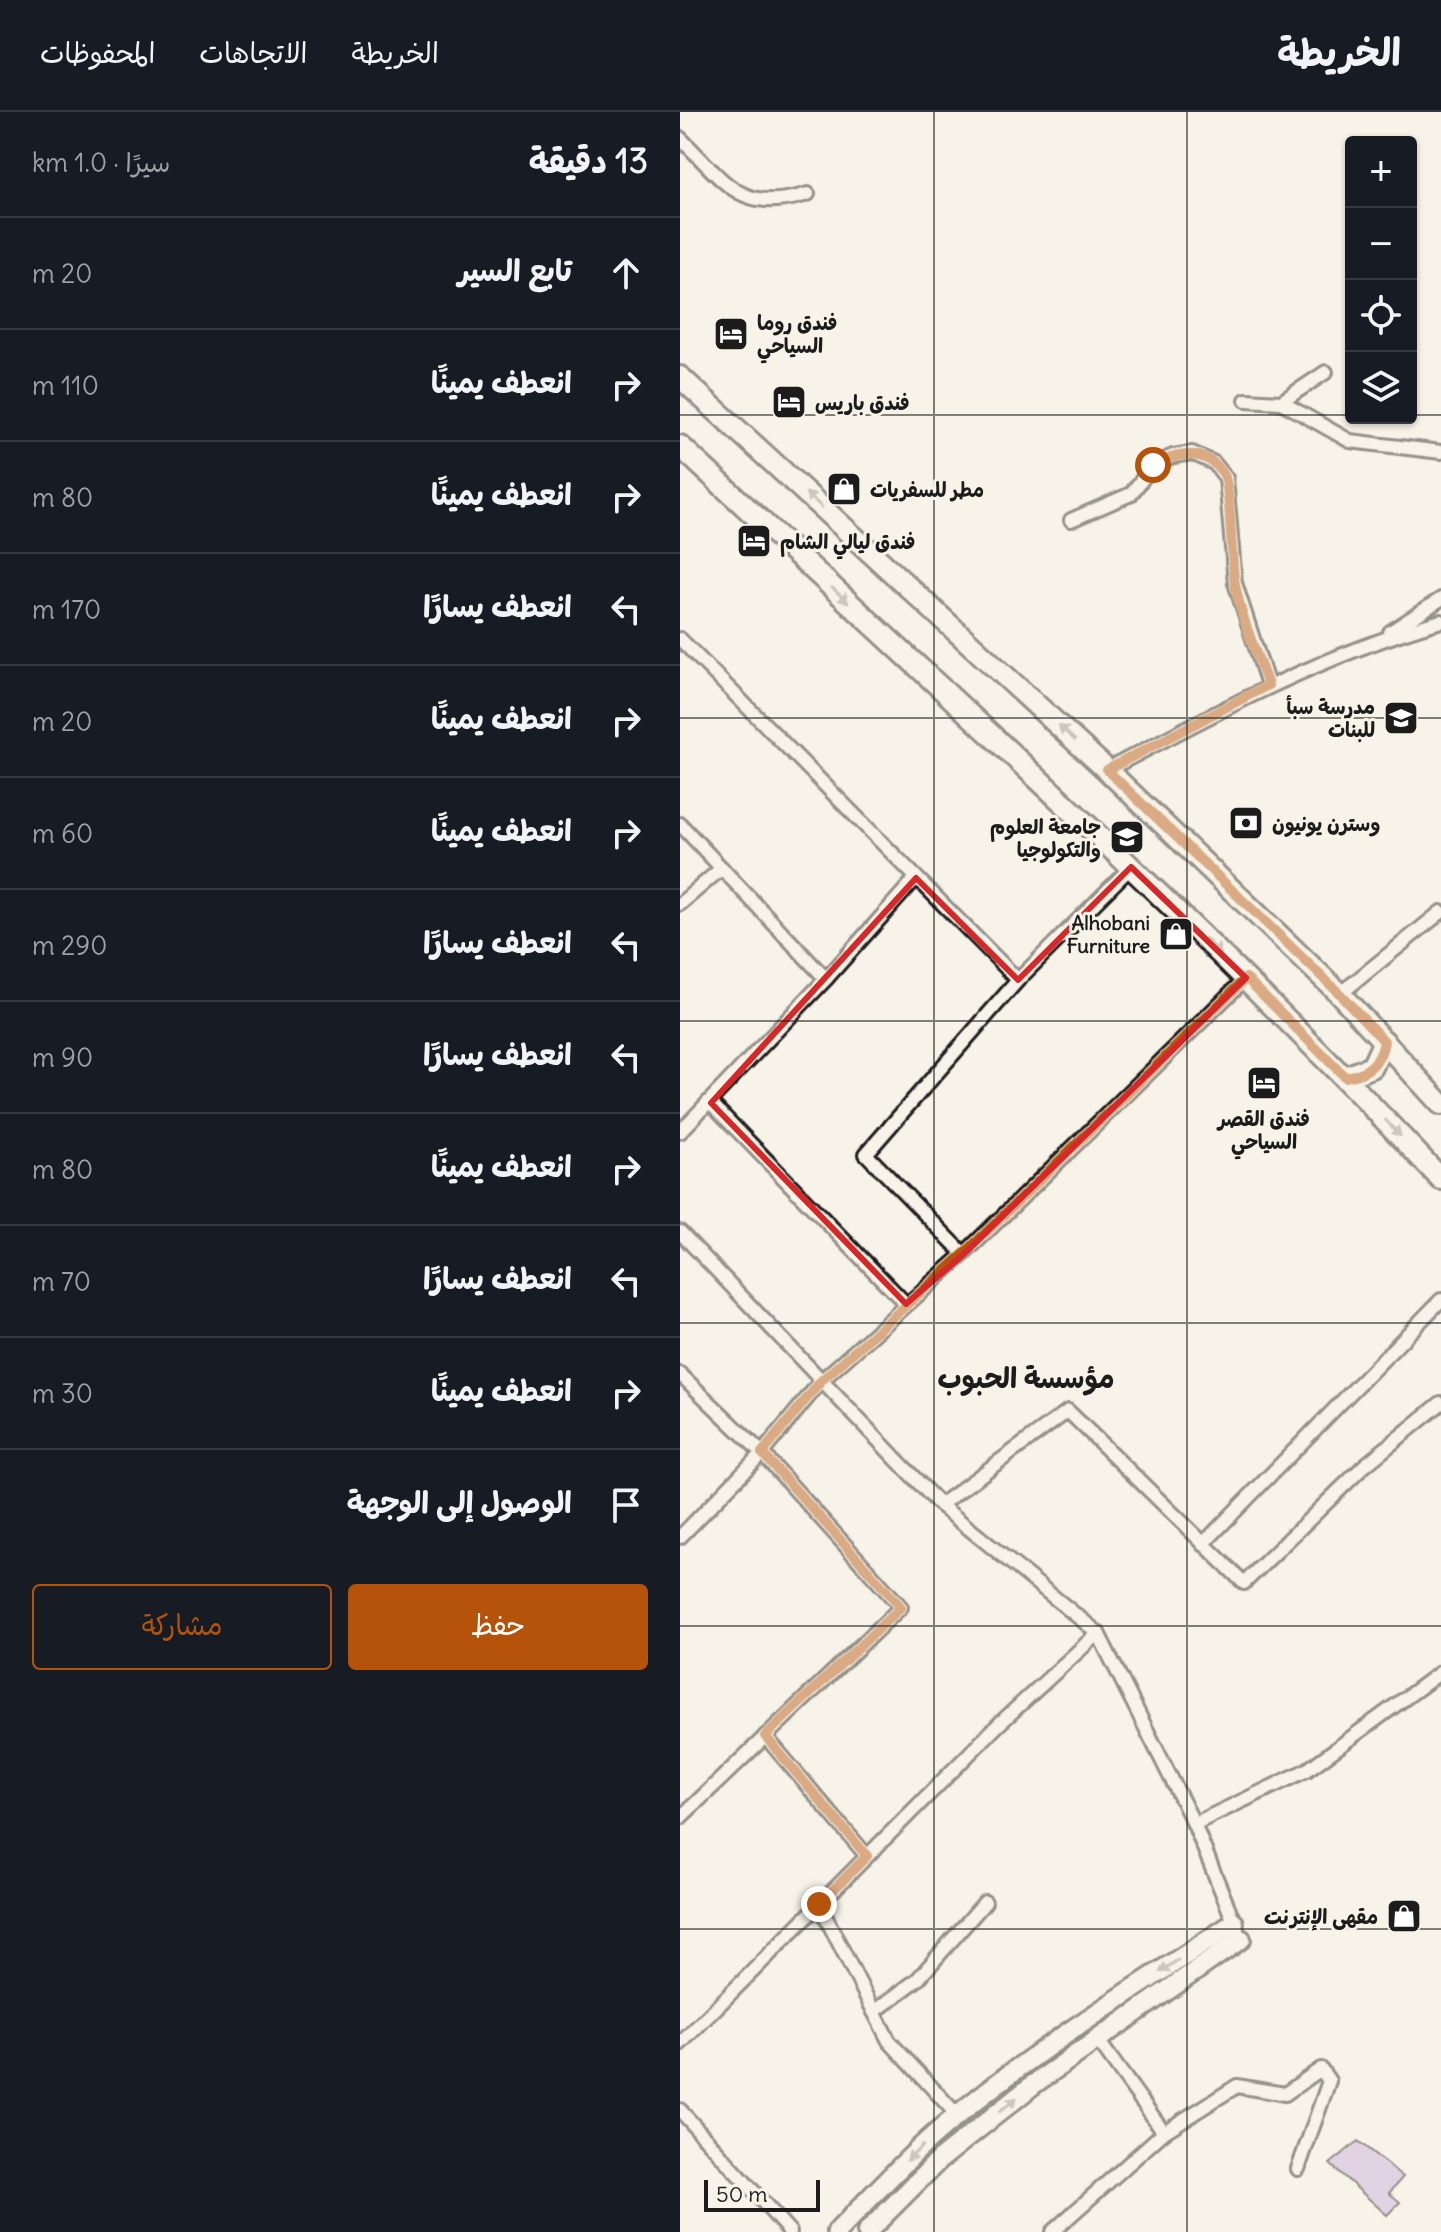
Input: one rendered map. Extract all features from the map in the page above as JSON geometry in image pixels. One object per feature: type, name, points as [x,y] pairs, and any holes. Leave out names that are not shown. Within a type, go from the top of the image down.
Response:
[{"type":"main road","points":[[680,377],[1107,770],[1340,994],[1441,1104]]},
{"type":"main road","points":[[680,446],[1131,867],[1345,1077],[1441,1179]]},
{"type":"main road","points":[[1345,1077],[1372,1067],[1384,1041]]},
{"type":"main road","points":[[867,2232],[939,2160],[1238,1931]]},
{"type":"main road","points":[[837,2232],[922,2146],[1030,2061],[1238,1931]]},
{"type":"street","points":[[680,138],[742,197],[783,201],[808,194]]},
{"type":"street","points":[[1281,402],[1326,372]]},
{"type":"street","points":[[1246,400],[1281,402],[1350,441],[1441,452]]},
{"type":"street","points":[[1071,520],[1131,494],[1153,465],[1173,456],[1192,453],[1214,463],[1226,478],[1235,583],[1268,685]]},
{"type":"street","points":[[1381,639],[1441,599]]},
{"type":"street","points":[[1107,770],[1268,685],[1381,639],[1441,621]]},
{"type":"street","points":[[680,639],[1018,980]]},
{"type":"street","points":[[680,824],[826,979]]},
{"type":"street","points":[[964,1254],[866,1154],[1018,980],[1131,867]]},
{"type":"street","points":[[680,904],[722,868]]},
{"type":"street","points":[[680,1132],[711,1103],[916,878]]},
{"type":"street","points":[[1340,994],[1441,912]]},
{"type":"street","points":[[680,1537],[762,1453],[822,1380],[964,1254],[1246,978]]},
{"type":"street","points":[[711,1103],[906,1304]]},
{"type":"street","points":[[680,1232],[940,1505],[1098,1633],[1194,1824],[1238,1931]]},
{"type":"street","points":[[1203,1544],[1441,1300]]},
{"type":"street","points":[[680,1374],[762,1453],[901,1607],[680,1818]]},
{"type":"street","points":[[940,1505],[1068,1411],[1244,1583],[1363,1467],[1441,1403]]},
{"type":"street","points":[[680,2044],[998,1725],[1098,1633]]},
{"type":"street","points":[[1194,1824],[1307,1770],[1441,1672]]},
{"type":"street","points":[[765,1736],[867,1856]]},
{"type":"street","points":[[874,2012],[918,1979],[985,1902]]},
{"type":"street","points":[[819,1904],[889,2041],[958,2116]]},
{"type":"street","points":[[1097,2039],[1164,2132]]},
{"type":"street","points":[[1052,2232],[1164,2132],[1237,2086],[1285,2094],[1321,2069],[1329,2081],[1298,2169]]},
{"type":"street","points":[[680,2110],[790,2232]]},
{"type":"highlighted area","points":[[1131,867],[1246,978],[964,1254],[906,1304],[711,1103],[916,878],[1018,980]]},
{"type":"building","points":[[1358,2141],[1403,2177],[1389,2193],[1400,2202],[1387,2215],[1330,2164]]},
{"type":"place","name":"فندق روما السياحي","points":[[731,334]]},
{"type":"place","name":"فندق باريس","points":[[789,402]]},
{"type":"place","name":"مطر للسفريات","points":[[844,489]]},
{"type":"place","name":"فندق ليالي الشام","points":[[754,541]]},
{"type":"place","name":"مدرسة سبأ للبنات","points":[[1401,718]]},
{"type":"place","name":"وسترن يونيون","points":[[1246,823]]},
{"type":"place","name":"جامعة العلوم والتكولوجيا","points":[[1127,837]]},
{"type":"place","name":"Alhobani Furniture","points":[[1176,934]]},
{"type":"place","name":"فندق القصر السياحي","points":[[1264,1083]]},
{"type":"place","name":"مقهى الإنترنت","points":[[1404,1916]]},
{"type":"district","name":"مؤسسة الحبوب","points":[[1026,1378]]},
{"type":"route","points":[[819,1904],[867,1856],[765,1736],[901,1607],[762,1453],[822,1380],[964,1254],[1246,978],[1345,1077],[1372,1067],[1383,1048],[1384,1041],[1340,994],[1107,770],[1268,685],[1235,583],[1226,478],[1214,463],[1192,453],[1173,456],[1153,465]]}]
